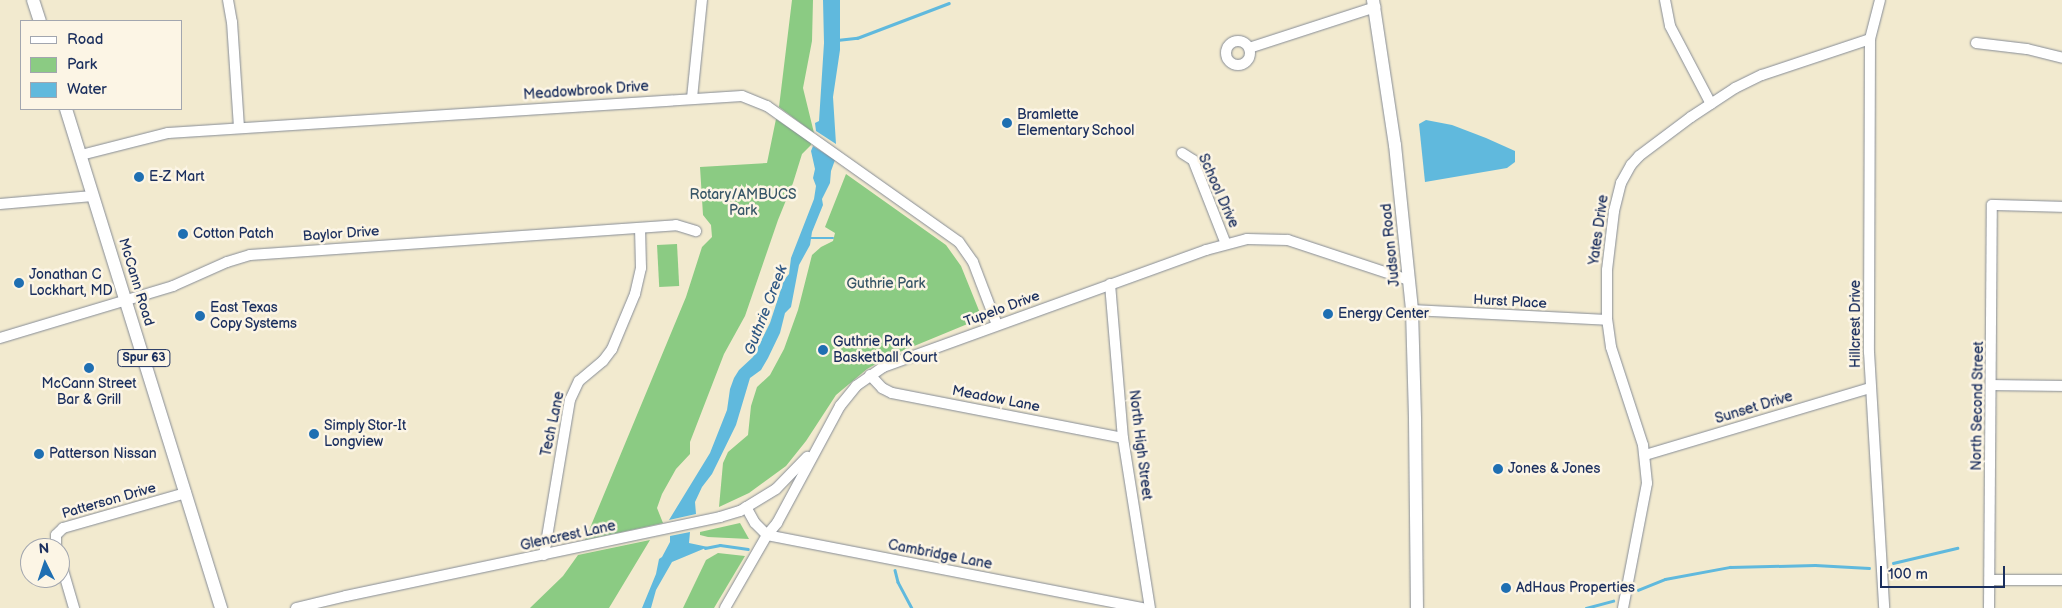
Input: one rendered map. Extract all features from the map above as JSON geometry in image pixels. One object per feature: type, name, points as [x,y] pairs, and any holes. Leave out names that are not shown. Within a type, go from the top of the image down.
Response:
[{"type":"main road","points":[[33,0],[40,20]]},
{"type":"main road","name":"Judson Road","points":[[1374,4],[1390,99],[1412,310],[1416,420],[1417,608]]},
{"type":"main road","name":"McCann Road","points":[[66,110],[221,608]]},
{"type":"street","points":[[228,0],[232,18],[239,128]]},
{"type":"street","points":[[692,98],[702,0]]},
{"type":"street","points":[[1665,0],[1673,32],[1711,104]]},
{"type":"street","points":[[1870,39],[1880,0]]},
{"type":"street","points":[[1249,48],[1374,4]]},
{"type":"street","name":"Yates Drive","points":[[1623,608],[1645,494],[1645,455],[1611,347],[1607,320],[1607,278],[1614,211],[1626,174],[1639,156],[1735,88],[1762,75],[1870,39]]},
{"type":"street","name":"Hillcrest Drive","points":[[1870,39],[1870,388],[1884,608]]},
{"type":"street","points":[[1976,43],[2027,49],[2062,58]]},
{"type":"street","name":"Meadowbrook Drive","points":[[81,155],[160,135],[239,128],[738,95],[763,103],[951,236],[964,248],[973,262],[997,325]]},
{"type":"street","name":"School Drive","points":[[1182,153],[1193,160],[1226,244]]},
{"type":"street","points":[[0,204],[94,196]]},
{"type":"street","name":"North Second Street","points":[[1989,608],[1993,385],[1992,205],[2062,207]]},
{"type":"street","name":"Baylor Drive","points":[[0,338],[126,301],[182,282],[236,258],[255,254],[640,228],[681,226],[696,231]]},
{"type":"street","name":"Tech Lane","points":[[544,555],[572,393],[583,377],[600,365],[610,353],[633,300],[641,268],[640,228]]},
{"type":"street","name":"Tupelo Drive","points":[[726,608],[767,535],[777,523],[820,441],[848,394],[870,375],[897,361],[1226,244],[1257,238],[1288,240],[1409,280]]},
{"type":"street","name":"North High Street","points":[[1110,284],[1123,438],[1150,608]]},
{"type":"street","name":"Hurst Place","points":[[1412,310],[1607,320]]},
{"type":"street","name":"Meadow Lane","points":[[870,375],[882,388],[892,393],[1123,438]]},
{"type":"street","points":[[1993,385],[2062,386]]},
{"type":"street","name":"Sunset Drive","points":[[1645,455],[1870,388]]},
{"type":"street","name":"Glencrest Lane","points":[[296,608],[709,520],[746,507],[785,480],[820,441]]},
{"type":"street","name":"Patterson Drive","points":[[56,538],[56,535],[63,528],[186,493]]},
{"type":"street","points":[[746,507],[754,523],[767,535]]},
{"type":"street","name":"Cambridge Lane","points":[[767,535],[1142,608]]},
{"type":"street","points":[[1990,580],[2062,580]]},
{"type":"street","points":[[68,588],[74,608]]},
{"type":"green space","points":[[792,0],[813,0],[812,41],[803,88],[814,133],[779,107]]},
{"type":"green space","name":"Rotary/AMBUCS Park","points":[[776,119],[811,143],[811,145],[802,154],[745,316],[724,354],[690,442],[690,454],[676,469],[662,494],[657,508],[663,523],[585,540],[686,297],[702,247],[712,237],[711,225],[703,215],[700,167],[767,163]]},
{"type":"green space","name":"Guthrie Park","points":[[846,174],[946,245],[961,266],[982,318],[890,356],[867,369],[836,395],[806,441],[786,466],[749,493],[719,507],[723,463],[728,452],[748,435],[751,406],[757,387],[770,375],[784,349],[798,310],[812,255],[821,247],[833,241],[835,233],[825,227]]},
{"type":"green space","points":[[677,244],[679,286],[659,287],[657,245]]},
{"type":"green space","points":[[740,523],[749,539],[700,535],[700,532]]},
{"type":"green space","points":[[650,540],[609,608],[530,608],[563,576],[578,555]]},
{"type":"green space","points":[[718,553],[745,556],[714,608],[683,608],[706,560]]},
{"type":"water","points":[[823,0],[840,0],[840,50],[833,97],[836,144],[816,131],[815,123],[819,121],[824,43]]},
{"type":"water","points":[[1426,120],[1452,125],[1515,151],[1515,162],[1507,168],[1425,182],[1419,124]]},
{"type":"water","points":[[813,146],[835,160],[831,171],[830,183],[822,199],[823,205],[812,232],[810,245],[799,265],[791,307],[785,313],[780,333],[768,358],[761,370],[750,378],[736,425],[712,474],[702,487],[695,502],[696,514],[669,520],[710,453],[727,410],[730,389],[734,378],[739,370],[753,357],[770,323],[784,280],[789,274],[791,258],[814,199],[816,186],[813,178],[815,169],[811,151]]},
{"type":"water","points":[[690,532],[689,543],[708,547],[672,562],[656,590],[651,608],[642,608],[656,574],[659,559],[670,542],[670,536]]},
{"type":"waterway","points":[[837,40],[857,38],[949,3]]},
{"type":"waterway","points":[[810,238],[833,238]]},
{"type":"waterway","points":[[705,548],[720,545],[748,549]]},
{"type":"waterway","points":[[1893,563],[1957,548]]},
{"type":"waterway","points":[[1638,590],[1665,579],[1730,567],[1815,565],[1869,568]]},
{"type":"waterway","points":[[895,570],[898,582],[912,608]]},
{"type":"waterway","points":[[1586,608],[1613,601]]},
{"type":"place","name":"Bramlette Elementary School","points":[[1007,123]]},
{"type":"place","name":"E-Z Mart","points":[[139,177]]},
{"type":"place","name":"Cotton Patch","points":[[183,234]]},
{"type":"place","name":"Jonathan C Lockhart, MD","points":[[19,283]]},
{"type":"place","name":"Energy Center","points":[[1328,314]]},
{"type":"place","name":"East Texas Copy Systems","points":[[200,316]]},
{"type":"place","name":"Guthrie Park Basketball Court","points":[[823,350]]},
{"type":"place","name":"McCann Street Bar & Grill","points":[[89,368]]},
{"type":"place","name":"Simply Stor-It Longview","points":[[314,434]]},
{"type":"place","name":"Patterson Nissan","points":[[39,454]]},
{"type":"place","name":"Jones & Jones","points":[[1498,469]]},
{"type":"place","name":"AdHaus Properties","points":[[1506,588]]},
{"type":"water label","name":"Guthrie Creek","points":[[766,310]]}]
